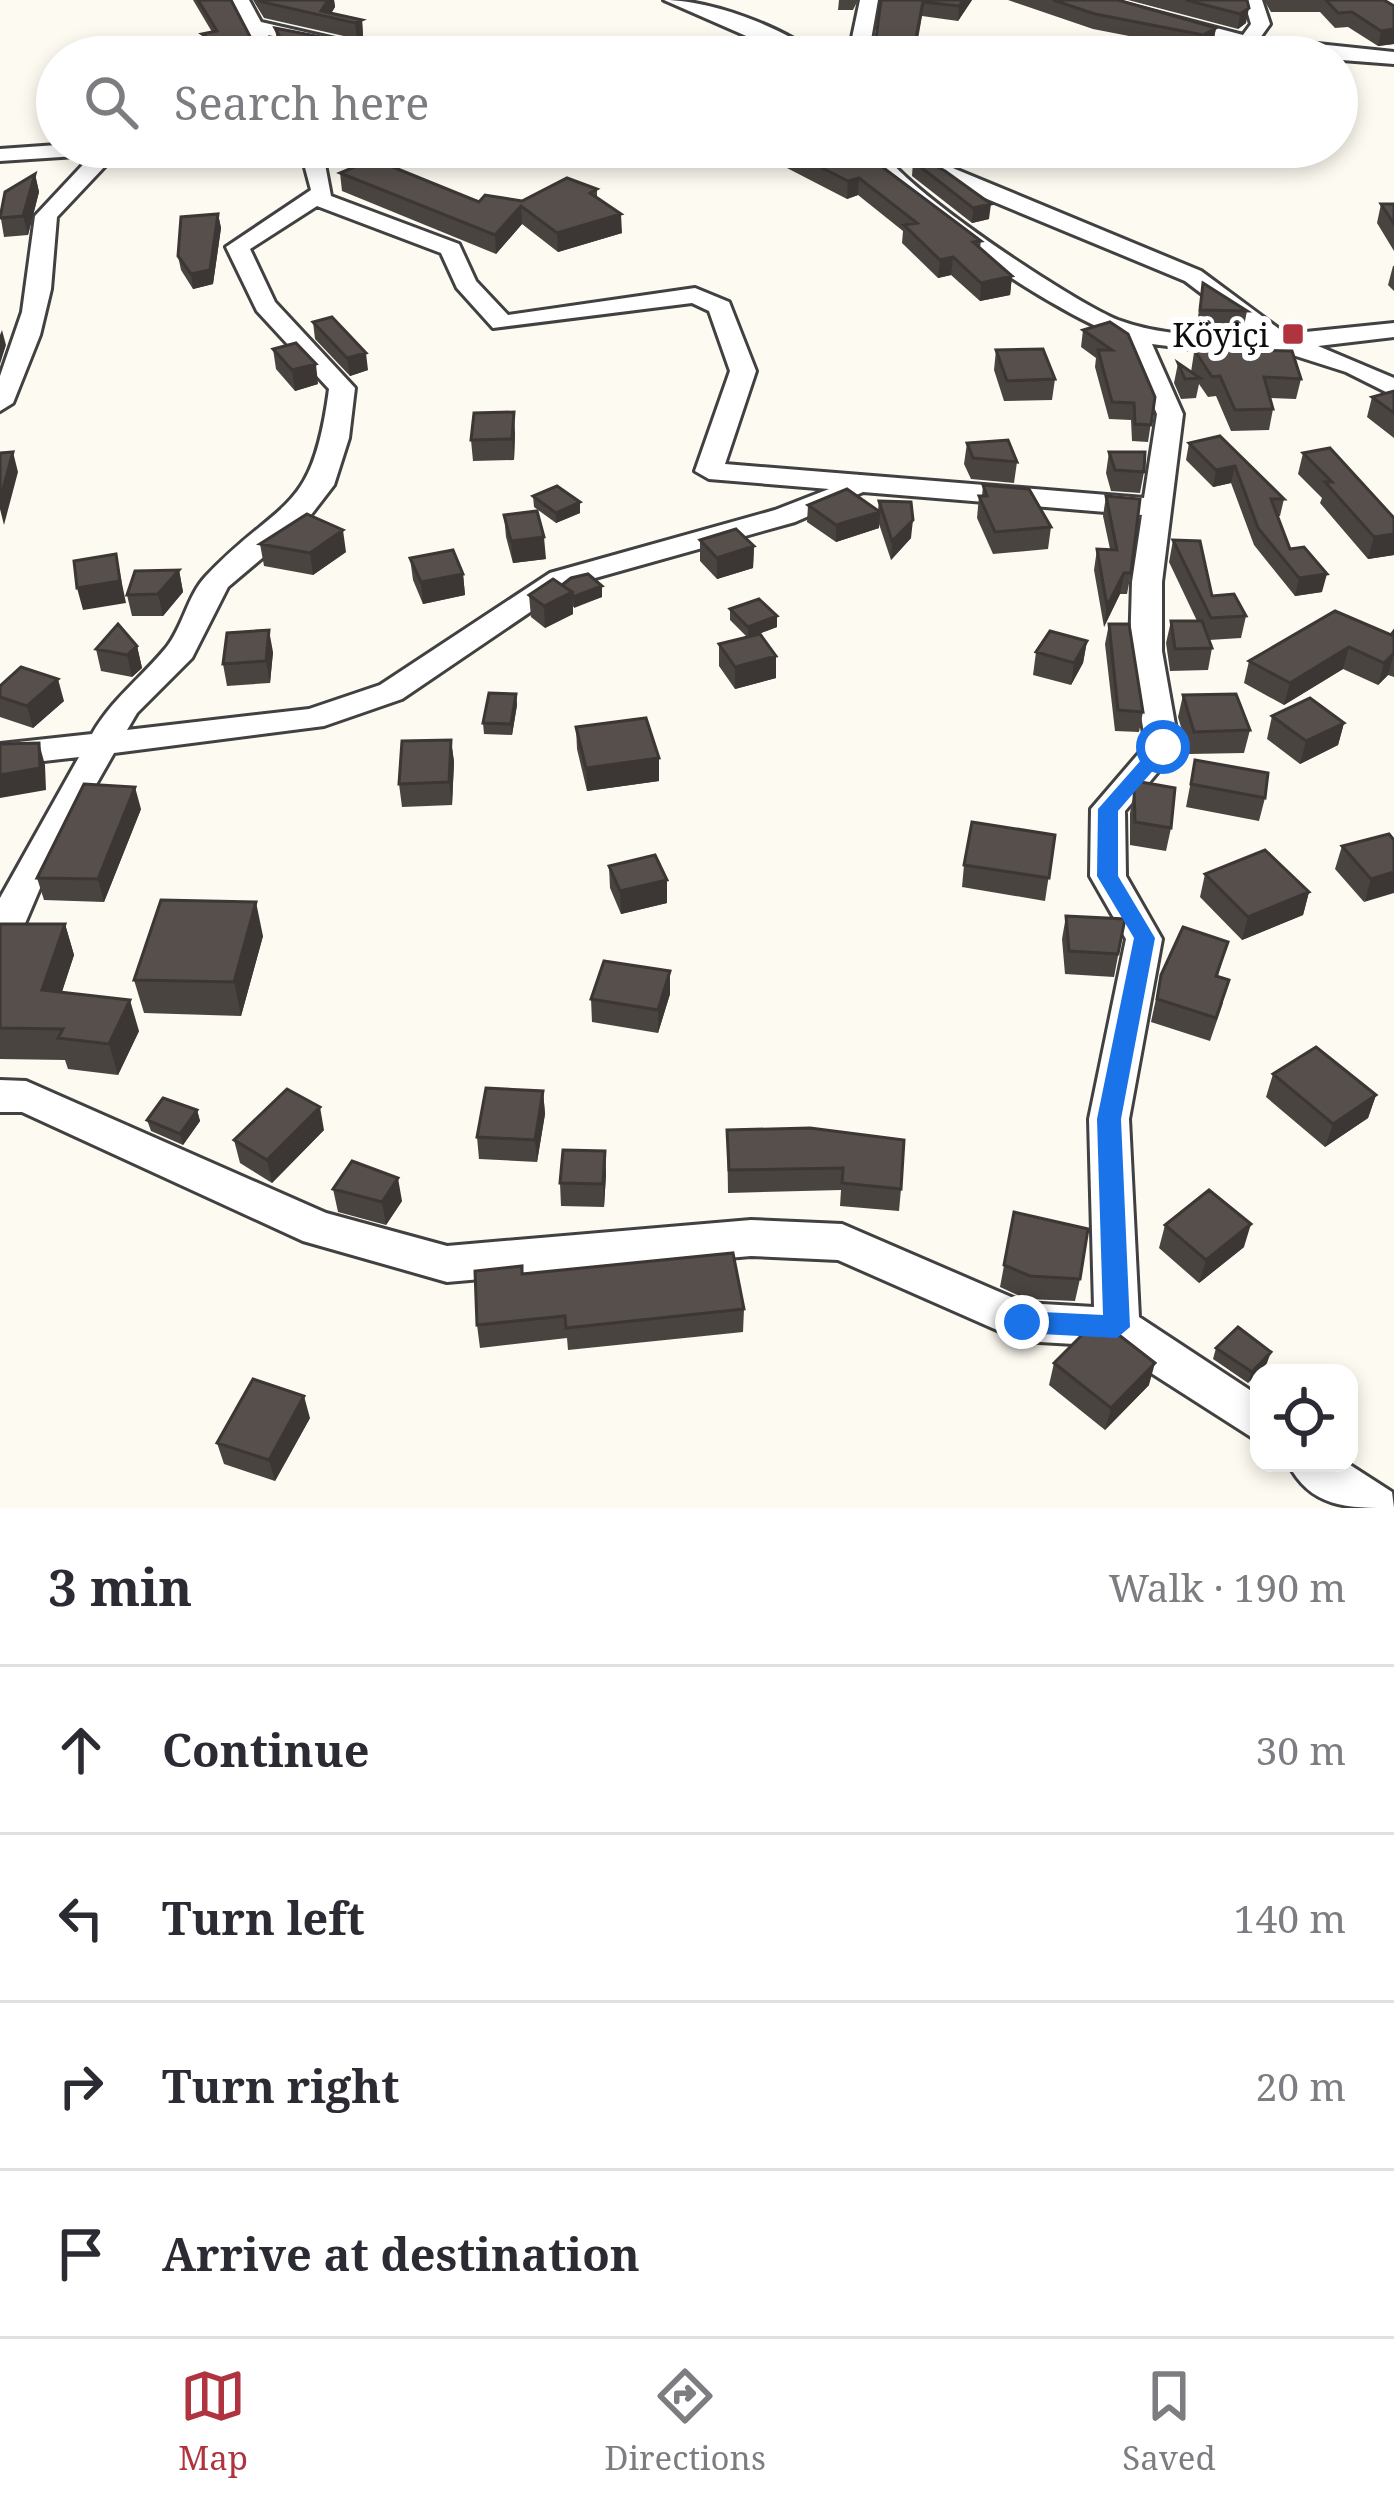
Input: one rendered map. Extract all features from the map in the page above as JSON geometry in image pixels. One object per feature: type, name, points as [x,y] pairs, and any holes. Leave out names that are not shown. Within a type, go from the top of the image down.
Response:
[{"type":"street","points":[[673,0],[713,11],[766,36]]},
{"type":"street","points":[[862,36],[869,0]]},
{"type":"street","points":[[1252,0],[1261,24],[1253,36]]},
{"type":"street","points":[[1101,1],[1217,36]]},
{"type":"street","points":[[248,2],[260,36]]},
{"type":"street","points":[[254,26],[302,36]]},
{"type":"street","points":[[1358,58],[1394,58]]},
{"type":"street","points":[[0,154],[36,152]]},
{"type":"street","points":[[0,403],[35,320],[44,279],[46,216],[91,168]]},
{"type":"street","points":[[0,940],[31,867],[124,707],[181,651],[215,583],[297,514],[320,485],[336,438],[342,388],[282,327],[243,271],[238,247],[323,192],[316,168]]},
{"type":"street","points":[[888,168],[935,211],[1079,312],[1135,333],[1282,344],[1392,336]]},
{"type":"street","points":[[936,168],[1193,276],[1282,344],[1354,367],[1394,388]]},
{"type":"street","points":[[317,198],[451,250],[465,283],[502,323],[695,295],[720,307],[742,371],[709,471],[1160,508]]},
{"type":"street","points":[[1117,1327],[1109,1119],[1144,938],[1108,876],[1108,809],[1163,747],[1146,651],[1147,582],[1170,414],[1135,333]]},
{"type":"street","points":[[0,755],[313,719],[391,692],[560,579],[785,516],[863,485]]},
{"type":"street","points":[[0,1096],[26,1097],[318,1228],[447,1264],[751,1238],[842,1242],[1022,1322],[1117,1327],[1250,1415]]},
{"type":"street","points":[[1322,1472],[1360,1502],[1376,1508]]},
{"type":"building","points":[[198,0],[231,0],[250,36],[202,34],[217,31]]},
{"type":"building","points":[[260,0],[328,0],[321,11],[362,20],[355,23]]},
{"type":"building","points":[[881,0],[964,0],[959,6],[923,2],[916,36],[876,36]]},
{"type":"building","points":[[1053,0],[1118,0],[1216,28],[1203,35],[1095,14]]},
{"type":"building","points":[[1186,0],[1247,0],[1249,8],[1240,14]]},
{"type":"building","points":[[1326,0],[1384,0],[1394,6],[1394,29],[1381,31],[1352,12],[1338,13]]},
{"type":"building","points":[[275,28],[316,36],[279,36]]},
{"type":"building","points":[[352,168],[395,168],[479,202],[485,195],[522,201],[567,178],[597,189],[590,193],[621,214],[557,233],[521,206],[495,235],[340,173]]},
{"type":"building","points":[[822,168],[884,168],[981,241],[973,242],[1012,276],[981,283],[953,257],[940,260],[904,225],[917,223],[859,178],[848,181]]},
{"type":"building","points":[[922,168],[940,168],[991,204],[973,208]]},
{"type":"building","points":[[35,174],[23,216],[0,218],[5,192]]},
{"type":"building","points":[[1381,204],[1394,204],[1394,224]]},
{"type":"building","points":[[218,214],[210,270],[191,274],[178,256],[181,217]]},
{"type":"building","points":[[1203,283],[1247,311],[1200,310]]},
{"type":"building","points":[[332,317],[366,353],[347,358],[313,322]]},
{"type":"building","points":[[1110,322],[1128,334],[1155,397],[1151,425],[1135,424],[1134,403],[1112,402],[1098,350],[1112,350],[1083,330]]},
{"type":"building","points":[[1197,333],[1256,334],[1255,350],[1292,351],[1301,379],[1264,377],[1273,409],[1235,410],[1220,376],[1212,377],[1195,351]]},
{"type":"building","points":[[296,343],[316,364],[292,370],[273,349]]},
{"type":"building","points":[[1043,349],[1055,379],[1007,381],[996,350]]},
{"type":"building","points":[[1178,363],[1200,378],[1185,379]]},
{"type":"building","points":[[1394,391],[1394,413],[1372,397]]},
{"type":"building","points":[[514,412],[512,439],[471,440],[474,413]]},
{"type":"building","points":[[1220,436],[1284,499],[1271,499],[1290,549],[1304,547],[1327,574],[1299,578],[1258,528],[1235,466],[1216,470],[1189,443]]},
{"type":"building","points":[[1008,440],[1017,462],[973,458],[967,443]]},
{"type":"building","points":[[1330,448],[1394,518],[1394,534],[1374,537],[1303,453]]},
{"type":"building","points":[[13,452],[0,500],[0,453]]},
{"type":"building","points":[[1109,452],[1145,452],[1144,472],[1115,470]]},
{"type":"building","points":[[983,485],[1029,489],[1051,527],[995,532],[979,496],[987,496]]},
{"type":"building","points":[[557,486],[580,502],[556,513],[533,496]]},
{"type":"building","points":[[847,489],[880,512],[836,525],[808,505]]},
{"type":"building","points":[[1106,496],[1140,499],[1131,573],[1124,573],[1107,606],[1097,549],[1117,550]]},
{"type":"building","points":[[879,501],[911,502],[913,520],[892,541]]},
{"type":"building","points":[[537,511],[544,537],[511,541],[504,515]]},
{"type":"building","points":[[307,514],[343,530],[310,553],[260,544]]},
{"type":"building","points":[[736,529],[754,546],[717,558],[700,540]]},
{"type":"building","points":[[1173,540],[1200,541],[1212,596],[1234,594],[1246,616],[1211,618]]},
{"type":"building","points":[[453,550],[463,574],[421,582],[410,558]]},
{"type":"building","points":[[116,554],[120,581],[77,588],[74,561]]},
{"type":"building","points":[[179,570],[158,594],[127,595],[135,571]]},
{"type":"building","points":[[588,574],[602,586],[573,597],[562,585],[571,578]]},
{"type":"building","points":[[553,579],[572,592],[544,606],[529,595]]},
{"type":"building","points":[[759,599],[777,616],[748,627],[730,609]]},
{"type":"building","points":[[1335,611],[1391,635],[1394,631],[1394,653],[1384,663],[1349,647],[1290,683],[1249,661]]},
{"type":"building","points":[[1171,621],[1202,621],[1212,648],[1175,649]]},
{"type":"building","points":[[118,624],[137,646],[127,655],[96,649]]},
{"type":"building","points":[[1109,624],[1129,624],[1143,712],[1118,710]]},
{"type":"building","points":[[269,630],[266,661],[223,664],[227,633]]},
{"type":"building","points":[[1050,631],[1087,641],[1074,663],[1036,652]]},
{"type":"building","points":[[760,634],[776,656],[735,667],[719,644]]},
{"type":"building","points":[[21,667],[58,679],[27,706],[0,697],[0,686]]},
{"type":"building","points":[[489,693],[516,694],[511,724],[483,723]]},
{"type":"building","points":[[1236,694],[1250,730],[1194,732],[1183,695]]},
{"type":"building","points":[[1310,698],[1344,723],[1306,741],[1272,716]]},
{"type":"building","points":[[646,718],[659,758],[586,768],[576,727]]},
{"type":"building","points":[[451,740],[449,782],[399,784],[402,741]]},
{"type":"building","points":[[39,743],[40,768],[0,775],[0,744]]},
{"type":"building","points":[[1195,760],[1268,773],[1265,798],[1191,784]]},
{"type":"building","points":[[1141,782],[1175,788],[1171,828],[1135,822],[1134,790]]},
{"type":"building","points":[[84,784],[135,787],[98,879],[37,878]]},
{"type":"building","points":[[972,822],[1055,835],[1049,878],[964,865]]},
{"type":"building","points":[[1389,834],[1394,840],[1394,872],[1371,879],[1342,846]]},
{"type":"building","points":[[1265,850],[1309,892],[1248,917],[1205,874]]},
{"type":"building","points":[[655,855],[667,880],[620,891],[609,866]]},
{"type":"building","points":[[161,900],[256,902],[234,982],[134,980]]},
{"type":"building","points":[[1066,916],[1125,919],[1118,954],[1069,951]]},
{"type":"building","points":[[0,924],[65,924],[42,990],[130,1000],[109,1044],[58,1038],[63,1029],[0,1028]]},
{"type":"building","points":[[1183,927],[1228,942],[1216,976],[1229,980],[1216,1018],[1157,999],[1161,975]]},
{"type":"building","points":[[604,961],[670,971],[658,1010],[591,999]]},
{"type":"building","points":[[1316,1047],[1376,1095],[1333,1124],[1273,1074]]},
{"type":"building","points":[[486,1088],[543,1091],[535,1140],[477,1137]]},
{"type":"building","points":[[287,1089],[320,1107],[267,1160],[234,1140]]},
{"type":"building","points":[[163,1098],[197,1110],[180,1134],[147,1120]]},
{"type":"building","points":[[810,1128],[904,1140],[901,1189],[842,1183],[843,1168],[729,1170],[727,1130]]},
{"type":"building","points":[[563,1150],[605,1151],[603,1184],[560,1183]]},
{"type":"building","points":[[352,1161],[398,1178],[382,1202],[333,1189]]},
{"type":"building","points":[[1209,1190],[1251,1224],[1206,1260],[1165,1225]]},
{"type":"building","points":[[1014,1212],[1088,1229],[1080,1279],[1030,1276],[1004,1265]]},
{"type":"building","points":[[733,1253],[744,1309],[566,1328],[565,1316],[477,1325],[475,1271],[522,1266],[522,1274]]},
{"type":"building","points":[[1090,1327],[1110,1328],[1155,1363],[1111,1408],[1054,1363]]},
{"type":"building","points":[[1238,1327],[1271,1352],[1260,1364],[1250,1364],[1250,1371],[1216,1348]]},
{"type":"building","points":[[253,1379],[304,1396],[269,1460],[217,1443]]},
{"type":"place","name":"Köyiçi","points":[[1293,334]]},
{"type":"route","points":[[1022,1322],[1117,1327],[1109,1119],[1144,938],[1108,876],[1108,809],[1163,747]]}]
